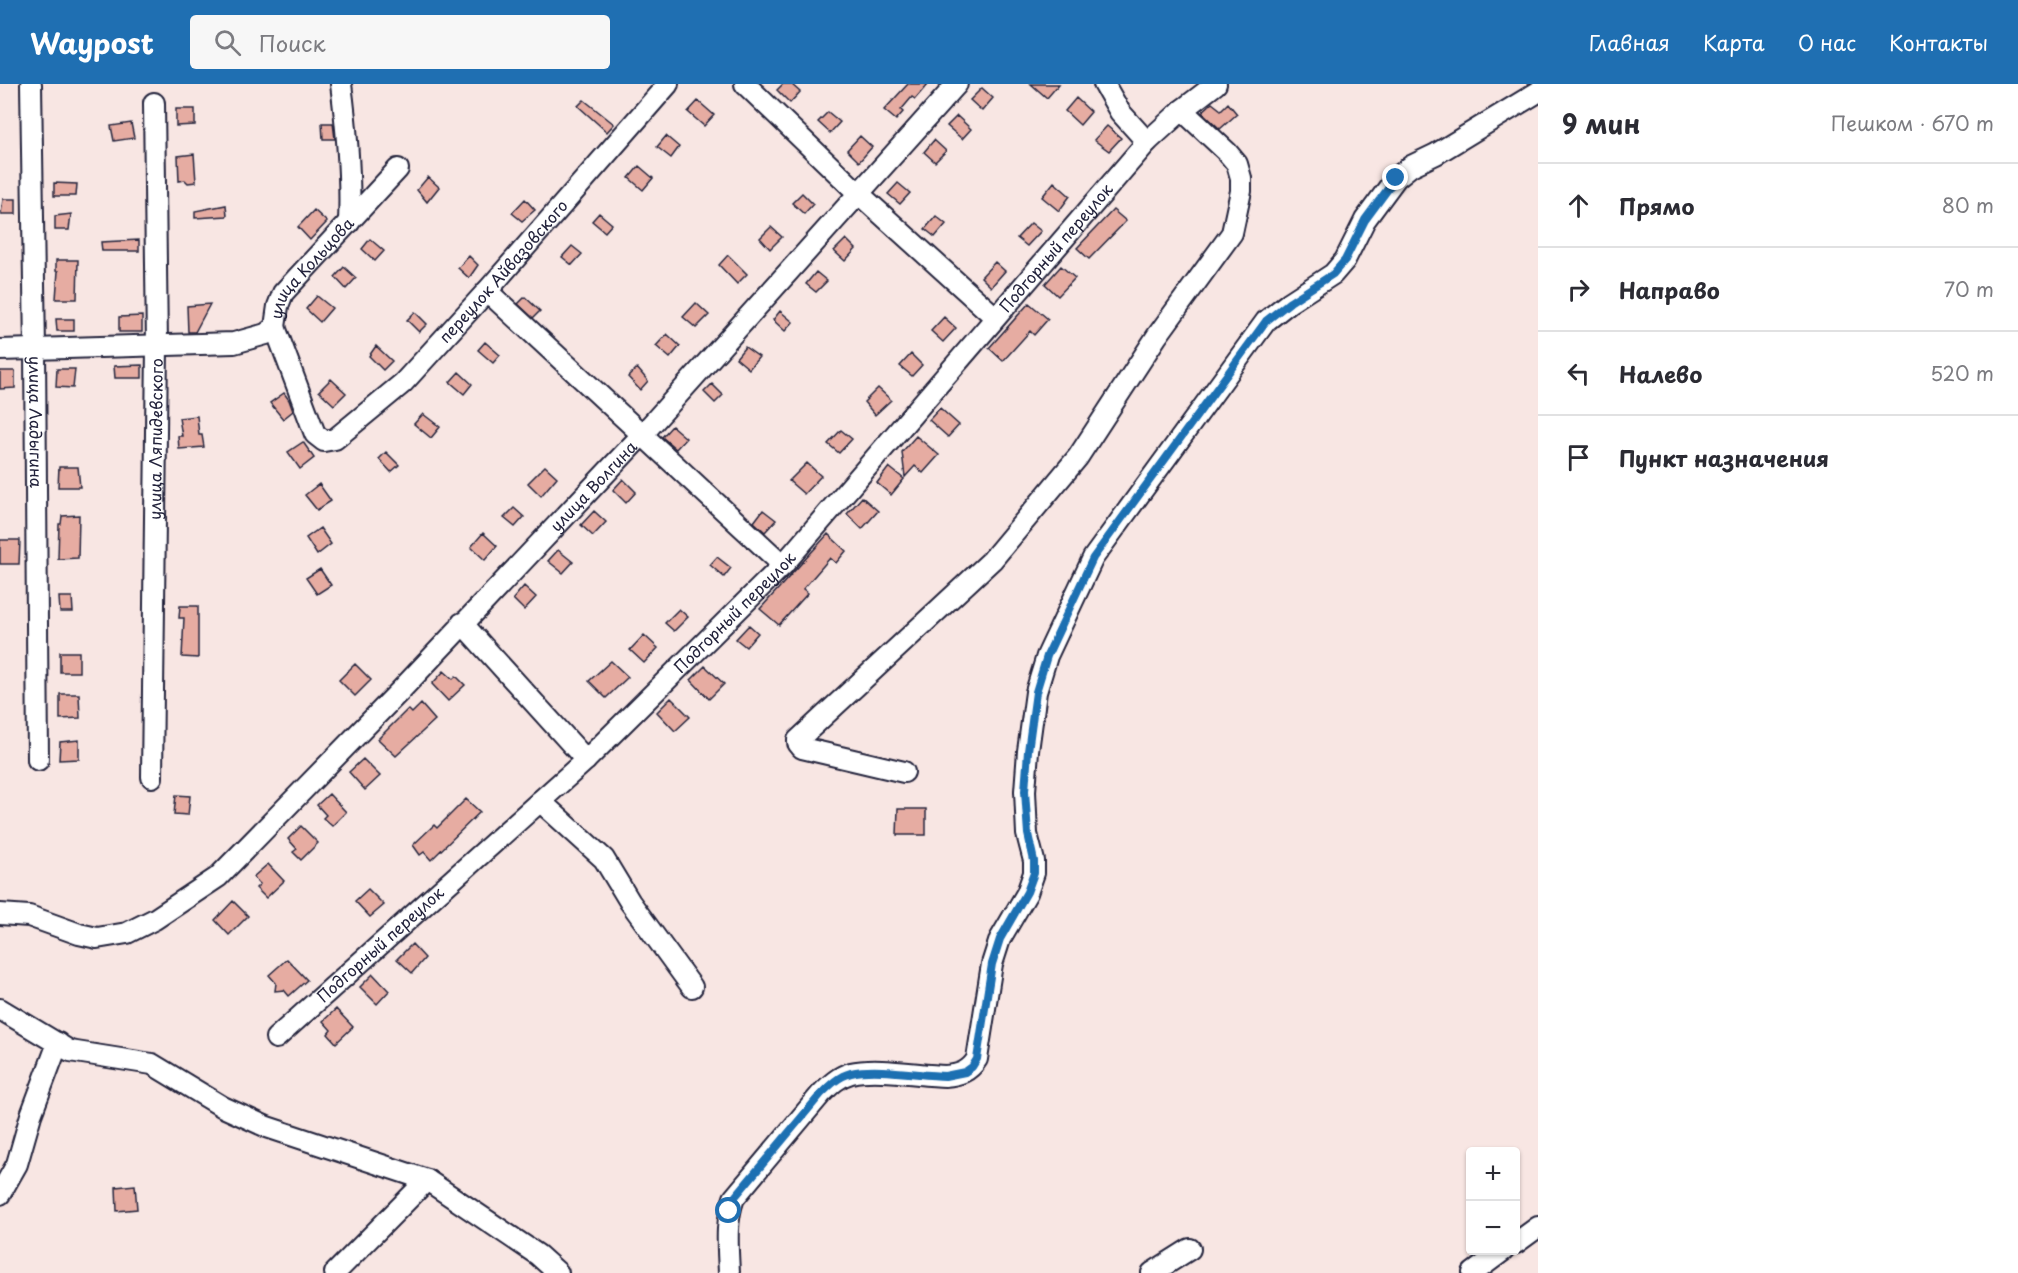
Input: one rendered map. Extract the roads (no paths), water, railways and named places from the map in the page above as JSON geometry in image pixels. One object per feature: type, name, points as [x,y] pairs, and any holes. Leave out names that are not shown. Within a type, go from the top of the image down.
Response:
[{"type":"street","name":"улица Ладыгина","points":[[31,84],[38,760]]},
{"type":"street","points":[[341,84],[350,188],[349,223]]},
{"type":"street","name":"переулок Айвазовского","points":[[275,327],[315,434],[324,441],[335,439],[403,383],[487,291],[668,84]]},
{"type":"street","points":[[745,84],[858,193],[995,317]]},
{"type":"street","name":"улица Волгина","points":[[0,914],[30,916],[79,934],[97,938],[128,933],[155,920],[218,877],[400,691],[641,435],[957,84]]},
{"type":"street","points":[[1104,84],[1120,112],[1147,142]]},
{"type":"street","name":"Подгорный переулок","points":[[276,1038],[586,760],[783,565],[1147,142],[1182,110],[1216,84]]},
{"type":"street","points":[[729,1273],[729,1211],[734,1198],[834,1081],[849,1073],[867,1071],[957,1075],[972,1067],[977,1059],[992,964],[1000,939],[1027,892],[1034,873],[1034,861],[1027,828],[1025,791],[1036,692],[1047,656],[1093,558],[1266,321],[1333,274],[1345,260],[1365,220],[1396,178],[1411,166],[1436,154],[1538,92]]},
{"type":"street","name":"улица Ляпидевского","points":[[152,777],[158,346],[154,103]]},
{"type":"street","points":[[904,772],[802,748],[798,740],[992,560],[1078,457],[1157,336],[1232,233],[1241,191],[1241,177],[1237,164],[1182,110]]},
{"type":"street","name":"улица Кольцова","points":[[0,350],[234,343],[266,334],[275,327],[278,306],[283,293],[398,169]]},
{"type":"street","points":[[487,291],[783,565]]},
{"type":"street","points":[[462,623],[586,760]]},
{"type":"street","points":[[540,801],[604,859],[630,902],[692,987]]},
{"type":"street","points":[[0,1009],[70,1051],[153,1064],[222,1107],[267,1127],[427,1180],[538,1255],[558,1273]]},
{"type":"street","points":[[0,1194],[16,1164],[31,1115],[58,1043]]},
{"type":"street","points":[[335,1273],[427,1180]]},
{"type":"street","points":[[1520,1239],[1538,1227]]},
{"type":"street","points":[[1152,1273],[1190,1249]]},
{"type":"street","points":[[1473,1273],[1498,1255]]}]
